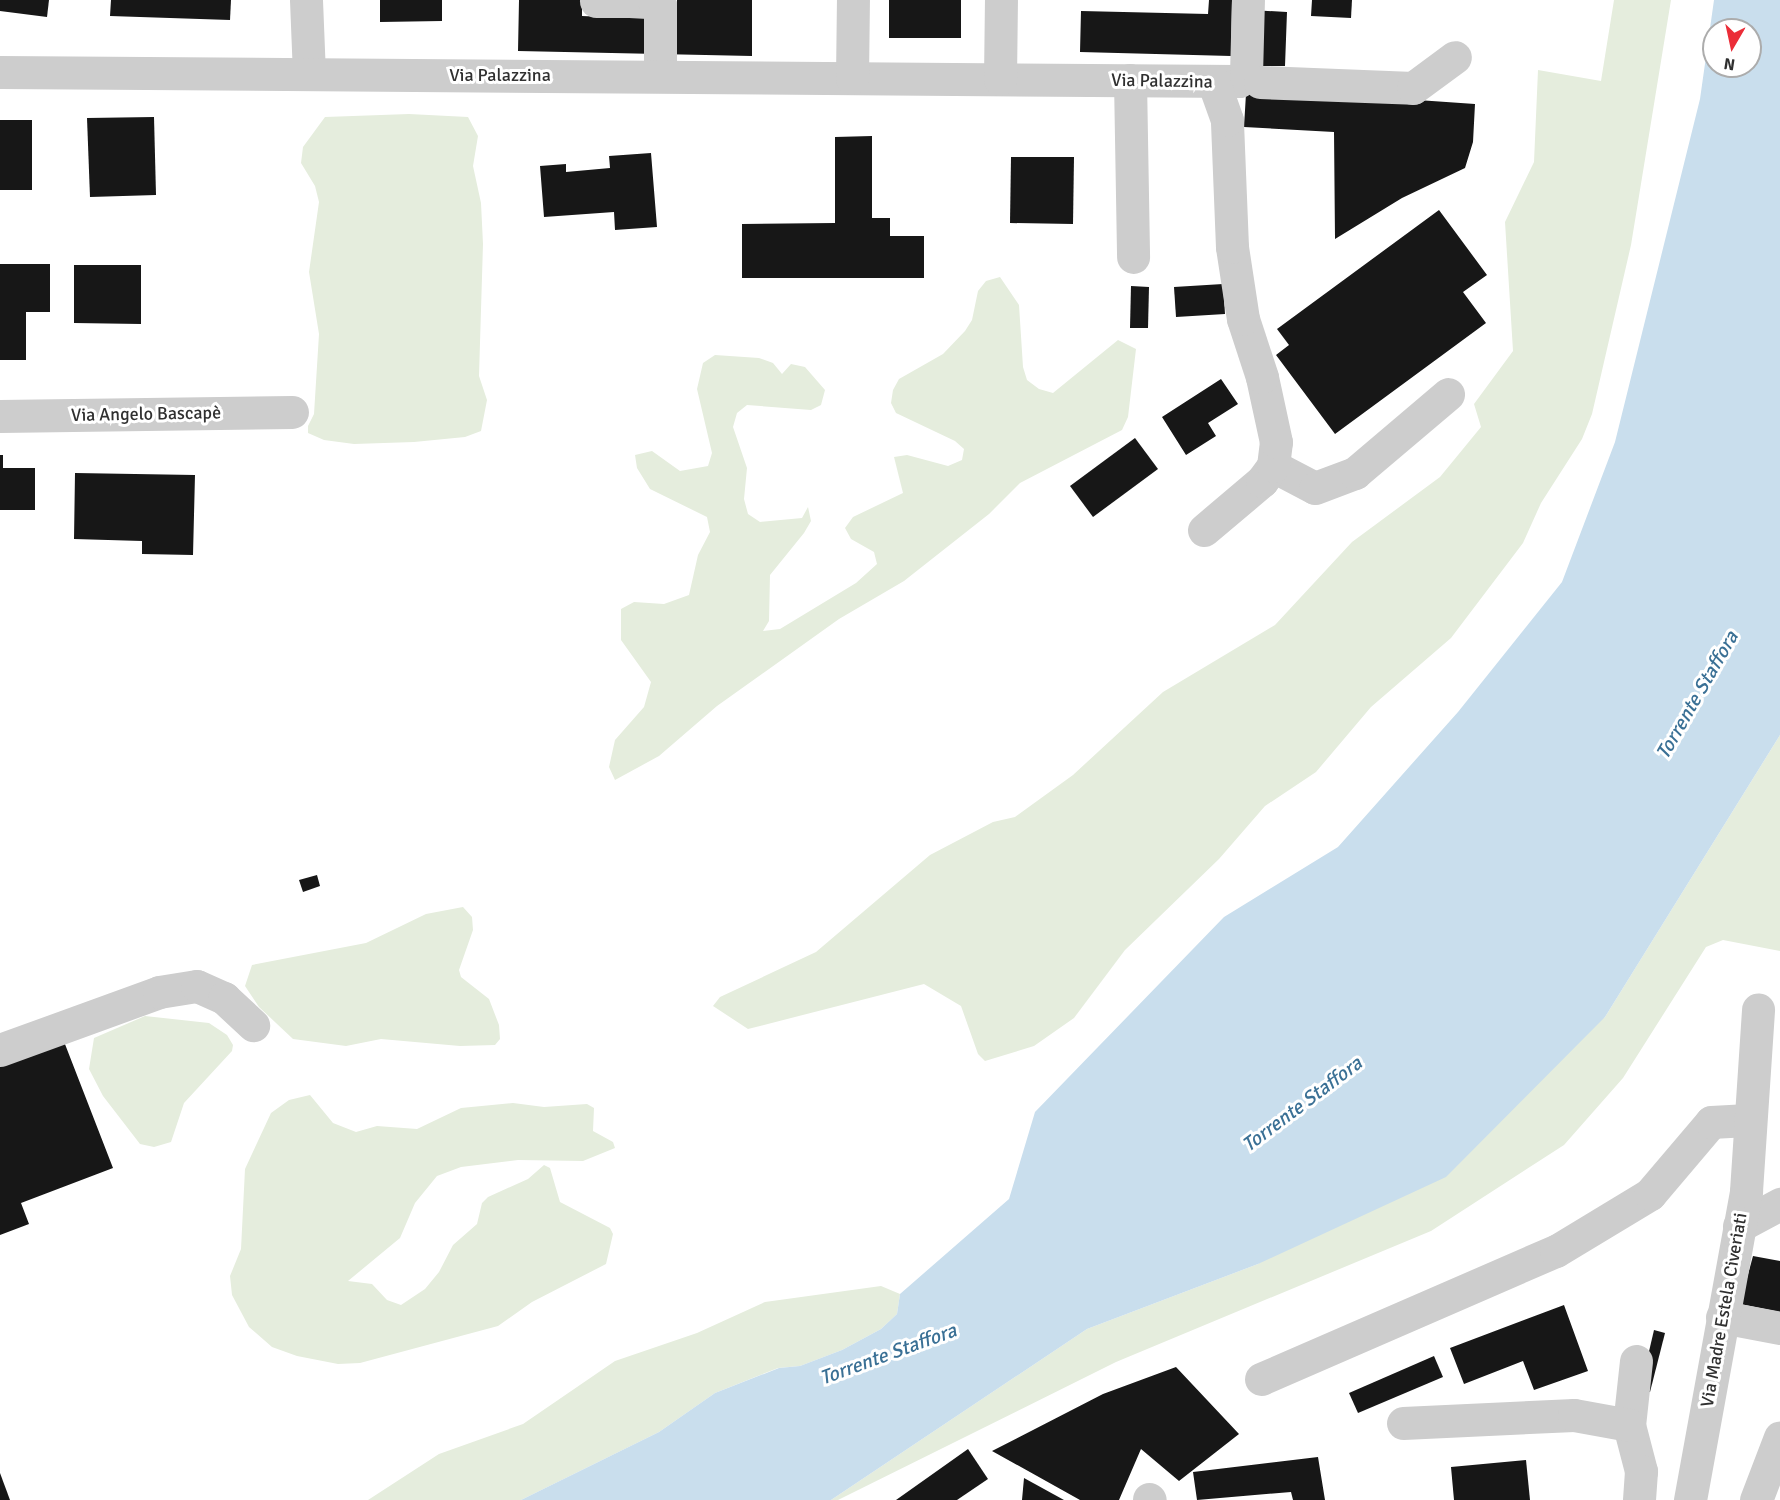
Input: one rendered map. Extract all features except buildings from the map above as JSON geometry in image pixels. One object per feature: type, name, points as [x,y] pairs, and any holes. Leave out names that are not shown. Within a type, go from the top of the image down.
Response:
[{"type":"street","points":[[306,0],[309,74]]},
{"type":"street","points":[[852,78],[853,0]]},
{"type":"street","points":[[1000,79],[1001,0]]},
{"type":"street","points":[[1204,530],[1273,466],[1276,442],[1262,377],[1243,319],[1232,247],[1227,120],[1241,81],[1248,0]]},
{"type":"street","points":[[596,1],[654,1],[660,5],[660,76]]},
{"type":"street","name":"Via Palazzina","points":[[0,72],[1241,81],[1413,88],[1455,57]]},
{"type":"street","points":[[1130,80],[1133,257]]},
{"type":"street","points":[[1273,466],[1315,488],[1355,473],[1448,394]]},
{"type":"street","name":"Via Angelo Bascapè","points":[[0,416],[292,412]]},
{"type":"street","points":[[0,1050],[159,992],[197,986],[224,998],[253,1025]]},
{"type":"street","name":"Via Madre Estela Civeriati","points":[[1690,1500],[1746,1191],[1748,1120],[1758,1009]]},
{"type":"street","points":[[1261,1379],[1556,1251],[1650,1194],[1711,1122],[1748,1120]]},
{"type":"street","points":[[1739,1226],[1780,1204]]},
{"type":"street","points":[[1722,1317],[1780,1328]]},
{"type":"street","points":[[1636,1361],[1629,1425],[1641,1471],[1639,1500]]},
{"type":"street","points":[[1403,1423],[1574,1415],[1629,1425]]},
{"type":"street","points":[[1761,1500],[1780,1437]]},
{"type":"green space","points":[[1614,0],[1671,0],[1631,245],[1592,414],[1582,439],[1541,503],[1523,543],[1451,638],[1371,707],[1316,772],[1265,806],[1219,859],[1125,950],[1074,1018],[1034,1046],[985,1061],[978,1054],[961,1006],[924,984],[748,1029],[713,1006],[720,997],[816,952],[930,855],[993,822],[1015,817],[1073,775],[1163,692],[1275,625],[1352,542],[1440,477],[1481,427],[1474,404],[1513,351],[1505,222],[1534,162],[1538,70],[1601,81]]},
{"type":"green space","points":[[409,114],[468,117],[478,136],[473,166],[481,203],[483,244],[479,376],[487,400],[481,431],[465,437],[414,442],[354,444],[324,440],[308,433],[308,426],[314,414],[319,334],[309,272],[319,202],[315,186],[301,163],[303,147],[325,117]]},
{"type":"green space","points":[[1000,277],[1019,305],[1023,367],[1027,380],[1039,389],[1053,393],[1118,340],[1136,349],[1128,417],[1122,430],[1020,483],[989,514],[904,581],[839,619],[717,706],[659,756],[615,780],[609,767],[615,740],[644,707],[651,682],[621,640],[621,609],[634,602],[664,604],[689,595],[698,555],[710,532],[707,517],[650,489],[637,468],[635,455],[652,451],[680,471],[708,466],[712,453],[697,389],[703,363],[715,355],[759,358],[773,363],[782,374],[791,364],[805,367],[825,390],[821,405],[811,410],[747,405],[737,413],[733,427],[747,468],[744,499],[748,514],[760,522],[802,518],[808,507],[811,521],[770,575],[769,621],[763,631],[780,629],[856,583],[877,564],[874,552],[851,539],[845,528],[853,517],[903,493],[894,457],[907,455],[948,466],[962,460],[964,449],[955,441],[896,413],[891,403],[893,390],[899,379],[943,354],[965,331],[972,320],[978,291],[986,281]]},
{"type":"green space","points":[[1780,735],[1780,951],[1723,940],[1706,947],[1623,1078],[1564,1145],[1431,1231],[1116,1362],[838,1500],[831,1500],[1087,1329],[1258,1264],[1605,1017]]},
{"type":"green space","points":[[463,907],[472,917],[473,930],[459,970],[461,977],[489,999],[499,1025],[500,1039],[495,1045],[460,1046],[381,1039],[346,1046],[293,1039],[259,1007],[245,986],[252,965],[366,943],[426,914]]},
{"type":"green space","points":[[145,1016],[209,1023],[227,1035],[233,1045],[232,1051],[184,1103],[171,1142],[154,1147],[140,1144],[103,1096],[89,1069],[94,1038]]},
{"type":"green space","points":[[310,1095],[333,1123],[356,1132],[377,1126],[417,1129],[461,1108],[513,1103],[544,1107],[587,1104],[594,1108],[593,1131],[613,1142],[615,1148],[583,1161],[518,1160],[461,1167],[437,1176],[415,1203],[400,1238],[348,1281],[372,1284],[387,1300],[401,1305],[425,1289],[439,1272],[453,1245],[477,1224],[482,1203],[488,1197],[528,1179],[544,1165],[550,1168],[560,1202],[610,1228],[613,1234],[606,1264],[532,1302],[498,1326],[360,1363],[338,1364],[297,1356],[272,1347],[249,1327],[232,1295],[230,1276],[241,1249],[245,1169],[271,1113],[289,1100]]},
{"type":"green space","points":[[881,1286],[900,1294],[897,1314],[881,1329],[842,1350],[800,1366],[778,1368],[715,1393],[659,1432],[521,1500],[368,1500],[439,1454],[523,1424],[615,1361],[697,1333],[765,1302]]},
{"type":"water","name":"Torrente Staffora","points":[[1714,0],[1780,0],[1780,735],[1605,1017],[1446,1177],[1258,1264],[1087,1329],[831,1500],[521,1500],[659,1432],[715,1393],[779,1368],[800,1366],[842,1350],[881,1329],[897,1314],[900,1294],[1009,1199],[1035,1112],[1224,917],[1338,847],[1458,712],[1562,582],[1615,442],[1700,99],[1703,78],[1762,78],[1762,18],[1711,18]]}]
